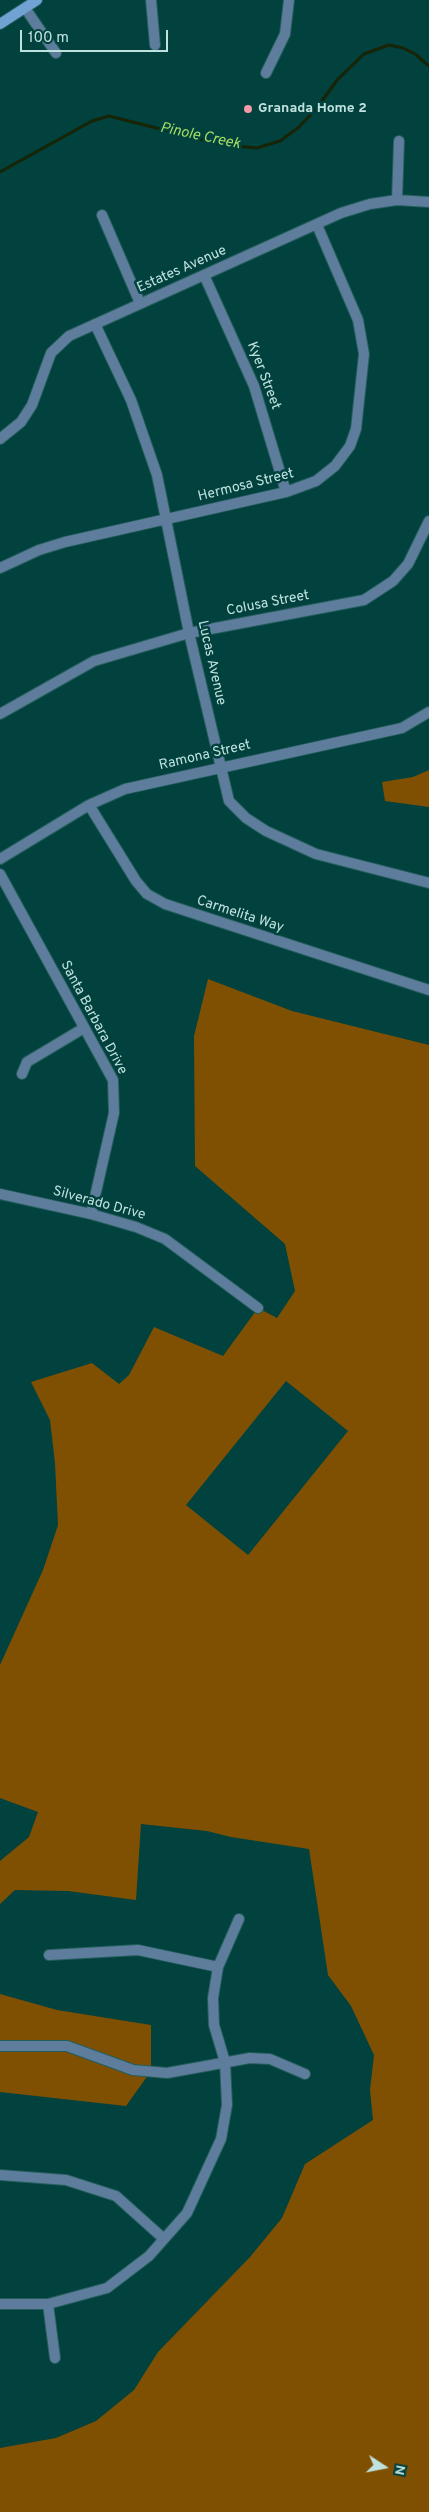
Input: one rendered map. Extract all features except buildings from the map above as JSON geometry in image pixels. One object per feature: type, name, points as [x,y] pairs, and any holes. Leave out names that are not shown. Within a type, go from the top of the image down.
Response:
[{"type":"main road","points":[[0,24],[37,0]]},
{"type":"street","points":[[152,0],[155,45]]},
{"type":"street","points":[[266,73],[285,34],[289,0]]},
{"type":"street","points":[[25,8],[56,53]]},
{"type":"street","points":[[396,200],[399,141]]},
{"type":"street","name":"Estates Avenue","points":[[0,439],[21,422],[32,405],[51,353],[69,336],[341,214],[396,200],[429,202]]},
{"type":"street","points":[[102,215],[140,304]]},
{"type":"street","name":"Hermosa Street","points":[[0,568],[31,553],[56,545],[286,492],[316,481],[335,466],[350,446],[356,429],[364,354],[358,320],[317,225]]},
{"type":"street","name":"Kyer Street","points":[[204,275],[254,386],[286,492]]},
{"type":"street","name":"Lucas Avenue","points":[[95,324],[131,400],[157,475],[190,633],[229,801],[246,818],[266,831],[316,854],[429,883]]},
{"type":"street","name":"Colusa Street","points":[[0,714],[94,661],[190,633],[364,600],[394,581],[403,569],[429,521]]},
{"type":"street","name":"Ramona Street","points":[[0,859],[89,805],[124,789],[221,766],[402,728],[429,712]]},
{"type":"street","name":"Carmelita Way","points":[[89,805],[136,881],[147,894],[165,904],[429,990]]},
{"type":"street","name":"Santa Barbara Drive","points":[[0,874],[113,1080],[114,1113],[91,1214]]},
{"type":"street","points":[[22,1074],[27,1062],[84,1028]]},
{"type":"street","name":"Silverado Drive","points":[[0,1194],[91,1214],[136,1227],[165,1240],[258,1308]]},
{"type":"street","points":[[0,2304],[48,2304],[107,2288],[149,2256],[187,2213],[221,2138],[227,2104],[225,2062],[214,2025],[213,1998],[218,1967],[239,1919]]},
{"type":"street","points":[[49,1954],[138,1950],[218,1967]]},
{"type":"street","points":[[0,2046],[67,2046],[134,2070],[167,2072],[250,2058],[270,2058],[305,2074]]},
{"type":"street","points":[[0,2175],[66,2180],[116,2196],[164,2239]]},
{"type":"street","points":[[48,2304],[55,2358]]},
{"type":"shaded area","points":[[429,770],[429,807],[385,801],[382,782],[413,777]]},
{"type":"shaded area","points":[[208,979],[292,1011],[429,1045],[429,2512],[0,2512],[0,2448],[56,2438],[96,2421],[134,2390],[158,2352],[250,2257],[282,2218],[305,2164],[373,2120],[370,2090],[374,2055],[351,2006],[328,1975],[309,1849],[231,1837],[207,1831],[141,1824],[136,1900],[68,1891],[15,1890],[0,1904],[0,1861],[29,1837],[38,1812],[0,1798],[0,1665],[43,1570],[58,1525],[55,1463],[50,1420],[31,1382],[92,1363],[119,1384],[129,1375],[154,1327],[223,1356],[258,1308],[277,1318],[295,1291],[285,1244],[195,1166],[194,1036]],"holes":[[[286,1381],[348,1431],[248,1555],[186,1505]]]},
{"type":"shaded area","points":[[0,1994],[57,2010],[151,2025],[151,2071],[126,2106],[0,2092]]},
{"type":"waterway","name":"Pinole Creek","points":[[0,172],[92,121],[109,116],[223,145],[257,148],[280,141],[299,127],[316,109],[338,79],[364,54],[389,45],[403,48],[415,54],[429,66]]},
{"type":"place","name":"Granada Home 2","points":[[248,109]]}]
